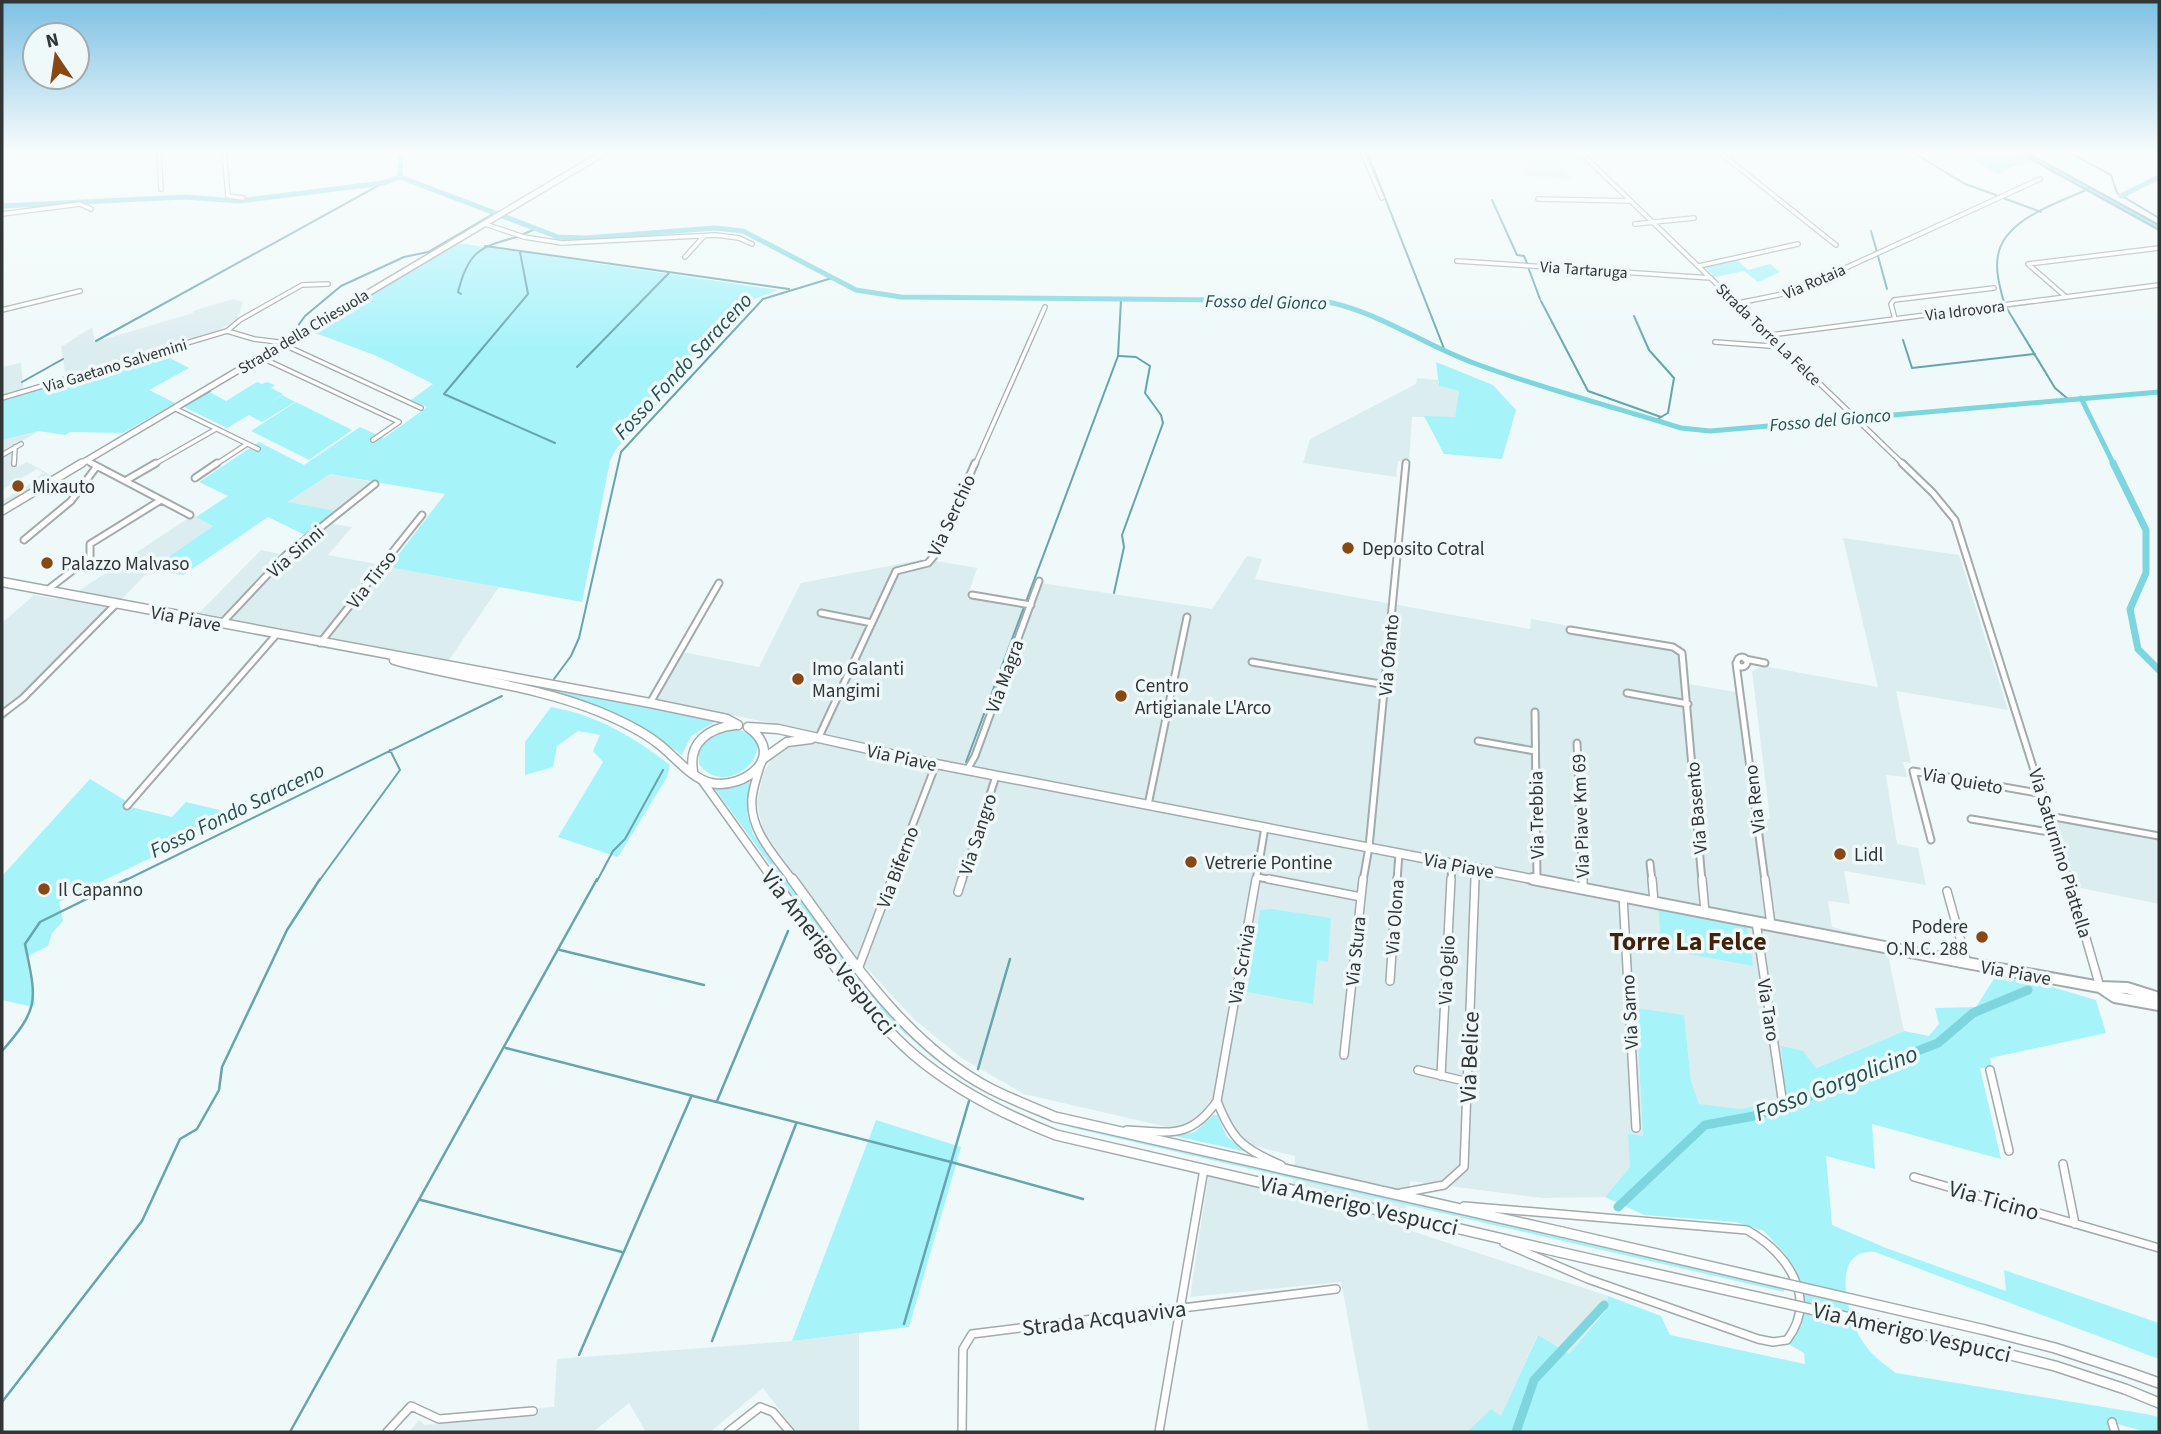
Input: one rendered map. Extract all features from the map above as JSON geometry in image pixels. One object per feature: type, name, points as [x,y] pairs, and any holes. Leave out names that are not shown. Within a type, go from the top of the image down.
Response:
[{"type":"main road","name":"Via Piave","points":[[2,582],[650,703],[727,719],[743,726],[778,729],[996,776],[1967,963],[2100,987],[2127,988],[2159,998]]},
{"type":"main road","name":"Via Piave","points":[[371,653],[404,663],[524,688],[587,707],[642,733],[693,771]]},
{"type":"main road","points":[[743,726],[761,736],[765,743],[762,762],[744,779],[732,783],[720,785],[700,779],[693,771],[691,752],[696,743],[715,729],[743,726]]},
{"type":"main road","name":"Via Piave","points":[[762,762],[791,741],[818,739]]},
{"type":"main road","name":"Via Piave","points":[[2100,987],[2115,997],[2159,1005]]},
{"type":"street","name":"Strada della Chiesuola","points":[[2,511],[493,219]]},
{"type":"street","name":"Strada Torre La Felce","points":[[1650,219],[1933,493],[1955,520],[2018,719]]},
{"type":"street","points":[[1635,224],[1687,219]]},
{"type":"street","points":[[1803,219],[1836,245]]},
{"type":"street","name":"Via Rotaia","points":[[1738,303],[1791,293],[1951,219]]},
{"type":"street","points":[[485,224],[521,236],[557,243],[704,236],[734,237],[752,244]]},
{"type":"street","points":[[685,257],[704,236]]},
{"type":"street","points":[[1699,266],[1798,244]]},
{"type":"street","points":[[2066,297],[2028,264],[2159,248]]},
{"type":"street","name":"Via Tartaruga","points":[[1457,261],[1711,278]]},
{"type":"street","name":"Via Gaetano Salvemini","points":[[2,398],[227,331],[238,321],[302,285],[328,284]]},
{"type":"street","name":"Via Idrovora","points":[[1771,335],[2159,285]]},
{"type":"street","points":[[1895,319],[1891,304],[1893,301],[1994,288]]},
{"type":"street","points":[[2,310],[79,291]]},
{"type":"street","name":"Via Serchio","points":[[818,739],[896,571],[928,563],[934,556],[1045,307]]},
{"type":"street","name":"Via Gaetano Salvemini","points":[[227,331],[283,344]]},
{"type":"street","points":[[1715,342],[1783,347]]},
{"type":"street","points":[[283,344],[421,408]]},
{"type":"street","points":[[260,357],[399,422],[373,440]]},
{"type":"street","points":[[174,408],[258,449]]},
{"type":"street","points":[[125,481],[216,429]]},
{"type":"street","points":[[195,478],[247,444]]},
{"type":"street","points":[[2,455],[18,445],[14,464]]},
{"type":"street","points":[[86,461],[190,515]]},
{"type":"street","name":"Via Ofanto","points":[[1369,848],[1406,462]]},
{"type":"street","points":[[24,540],[71,501],[97,466]]},
{"type":"street","name":"Via Sinni","points":[[221,624],[286,555],[375,484]]},
{"type":"street","points":[[46,591],[90,557],[90,544],[161,500]]},
{"type":"street","name":"Via Tirso","points":[[320,643],[422,515]]},
{"type":"street","name":"Via Magra","points":[[967,770],[975,756],[1039,581]]},
{"type":"street","points":[[650,703],[719,583]]},
{"type":"street","points":[[972,594],[1031,605]]},
{"type":"street","points":[[2,714],[20,701],[116,604]]},
{"type":"street","points":[[821,614],[872,623]]},
{"type":"street","points":[[1148,805],[1187,617]]},
{"type":"street","name":"Via Basento","points":[[1570,630],[1678,650],[1684,657],[1705,912]]},
{"type":"street","points":[[127,806],[276,635]]},
{"type":"street","name":"Via Reno","points":[[1765,663],[1746,663],[1737,658],[1736,663],[1771,925]]},
{"type":"street","points":[[1252,662],[1386,685]]},
{"type":"street","points":[[1739,674],[1746,663]]},
{"type":"street","points":[[1627,693],[1688,704]]},
{"type":"street","name":"Via Trebbia","points":[[1535,712],[1537,880]]},
{"type":"street","name":"Via Saturnino Piattella","points":[[2018,719],[2100,987]]},
{"type":"street","name":"Via Trebbia","points":[[1478,741],[1535,751]]},
{"type":"street","name":"Via Piave Km 69","points":[[1577,743],[1583,889]]},
{"type":"street","name":"Via Amerigo Vespucci","points":[[762,762],[753,783],[752,799],[758,831],[772,854],[879,997],[914,1032],[989,1088],[1055,1117],[1985,1330],[2078,1355],[2159,1383]]},
{"type":"street","name":"Via Biferno","points":[[858,969],[936,764]]},
{"type":"street","name":"Via Quieto","points":[[1931,839],[1913,771],[2043,794]]},
{"type":"street","name":"Via Sangro","points":[[958,892],[996,776]]},
{"type":"street","name":"Via Amerigo Vespucci","points":[[700,779],[844,977],[895,1038],[957,1087],[1019,1121],[1056,1135],[2001,1353],[2125,1389],[2159,1403]]},
{"type":"street","points":[[2049,816],[2159,835]]},
{"type":"street","points":[[1971,819],[2055,833]]},
{"type":"street","name":"Via Scrivia","points":[[1217,1101],[1265,827]]},
{"type":"street","name":"Via Stura","points":[[1344,1055],[1366,852],[1369,848]]},
{"type":"street","name":"Via Olona","points":[[1390,981],[1399,853]]},
{"type":"street","name":"Via Oglio","points":[[1441,1076],[1452,863]]},
{"type":"street","points":[[1650,863],[1654,902]]},
{"type":"street","name":"Via Belice","points":[[1394,1194],[1435,1189],[1456,1180],[1464,1167],[1475,868]]},
{"type":"street","points":[[1257,877],[1361,897]]},
{"type":"street","points":[[1948,891],[1967,963]]},
{"type":"street","name":"Via Sarno","points":[[1623,896],[1636,1128]]},
{"type":"street","name":"Via Taro","points":[[1756,922],[1782,1098]]},
{"type":"street","points":[[1418,1070],[1468,1082]]},
{"type":"street","points":[[1990,1070],[2010,1151]]},
{"type":"street","points":[[1109,1130],[1184,1132],[1206,1119],[1217,1101]]},
{"type":"street","points":[[1217,1101],[1227,1130],[1234,1140],[1297,1172]]},
{"type":"street","name":"Via Ticino","points":[[2063,1164],[2075,1224]]},
{"type":"street","points":[[1159,1432],[1204,1169]]},
{"type":"street","name":"Via Ticino","points":[[1914,1177],[2159,1248]]},
{"type":"street","points":[[1442,1204],[1747,1230],[1761,1236],[1773,1246],[1793,1276],[1799,1295],[1799,1323],[1787,1340],[1773,1342],[1758,1339],[1588,1279],[1479,1232]]},
{"type":"street","name":"Strada Acquaviva","points":[[962,1432],[963,1349],[972,1334],[1336,1289]]},
{"type":"street","points":[[387,1432],[411,1406],[417,1407],[430,1418],[439,1419],[533,1411]]},
{"type":"street","points":[[728,1432],[754,1409],[765,1406],[773,1409],[790,1432]]},
{"type":"street","points":[[2112,1422],[2115,1432]]},
{"type":"shaded area","points":[[2139,219],[2148,219],[2159,225],[2159,230]]},
{"type":"shaded area","points":[[458,243],[778,290],[754,299],[616,449],[610,461],[582,602],[389,567],[445,494],[330,474],[288,502],[336,511],[305,535],[268,517],[183,575],[151,569],[213,526],[196,517],[228,496],[199,482],[259,442],[304,465],[360,427],[384,438],[427,407],[411,400],[433,384],[377,356],[310,331]]},
{"type":"shaded area","points":[[1736,259],[1748,270],[1770,264],[1780,272],[1758,282],[1744,271],[1715,277],[1704,266]]},
{"type":"shaded area","points":[[233,299],[243,302],[237,320],[215,332],[66,377],[61,347],[92,327],[95,342]]},
{"type":"shaded area","points":[[162,354],[189,368],[149,390],[175,403],[123,433],[70,432],[65,435],[39,431],[2,440],[2,400]]},
{"type":"shaded area","points":[[1436,362],[1493,385],[1516,410],[1502,459],[1444,454],[1424,416],[1455,417],[1459,391],[1439,386]]},
{"type":"shaded area","points":[[21,363],[24,394],[2,400],[2,367]]},
{"type":"shaded area","points":[[1417,378],[1438,380],[1439,386],[1459,391],[1455,417],[1412,417],[1409,462],[1398,461],[1396,477],[1303,463],[1310,439],[1416,384]]},
{"type":"shaded area","points":[[257,382],[275,385],[271,388],[283,394],[263,407],[282,395],[295,402],[262,422],[249,415],[227,428],[182,406],[208,391],[226,401]]},
{"type":"shaded area","points":[[296,402],[352,430],[309,460],[251,431]]},
{"type":"shaded area","name":"Mixauto","points":[[39,431],[19,443],[17,467],[27,462],[54,477],[2,507],[2,501],[44,473],[37,469],[2,490],[2,440]]},
{"type":"shaded area","points":[[330,474],[372,482],[336,511],[287,503]]},
{"type":"shaded area","points":[[193,515],[213,526],[151,569],[2,722],[2,623],[34,595],[65,600]]},
{"type":"shaded area","points":[[321,522],[352,527],[328,555],[499,587],[449,660],[198,614],[261,550],[280,554]]},
{"type":"shaded area","points":[[1843,538],[1959,555],[2008,710],[1896,691],[1911,763],[1903,762],[1907,777],[1886,775],[1897,844],[1918,848],[1926,885],[1844,871],[1850,904],[1828,901],[1832,927],[1885,941],[1904,1031],[1815,1068],[1786,1098],[1741,1109],[1699,1105],[1691,1081],[1684,1016],[1636,1008],[1643,1137],[1630,1167],[1605,1197],[1542,1198],[1410,1181],[1403,1228],[1608,1296],[1606,1309],[1569,1354],[1537,1336],[1501,1417],[1491,1409],[1467,1432],[1369,1432],[1341,1282],[1190,1297],[1208,1178],[1212,1176],[1292,1193],[1295,1156],[1254,1146],[1238,1137],[1227,1120],[1223,1103],[1210,1100],[1199,1119],[1176,1129],[1024,1094],[963,1059],[915,1020],[856,957],[763,832],[757,802],[763,773],[781,750],[798,743],[809,743],[813,732],[655,699],[682,652],[759,667],[801,583],[925,559],[977,568],[967,598],[1032,608],[1041,583],[1212,609],[1247,556],[1262,559],[1255,579],[1530,629],[1531,619],[1682,646],[1688,684],[1736,692],[1752,816],[1770,819],[1752,671],[1763,666],[1878,687]]},
{"type":"shaded area","points":[[449,669],[718,720],[691,736],[682,755],[627,720],[572,697]]},
{"type":"shaded area","points":[[551,707],[599,721],[643,745],[670,765],[667,777],[618,857],[558,837],[603,762],[593,751],[600,735],[578,731],[557,746],[553,767],[525,775],[525,742]]},
{"type":"shaded area","points":[[731,729],[749,734],[757,742],[756,753],[750,764],[739,773],[726,777],[712,775],[699,764],[699,748],[712,735]]},
{"type":"shaded area","name":"Il Capanno","points":[[90,779],[126,801],[123,805],[172,817],[186,802],[240,815],[59,902],[63,921],[52,933],[48,946],[26,957],[35,1004],[33,1007],[2,1000],[2,876]]},
{"type":"shaded area","points":[[750,781],[747,813],[753,834],[870,993],[930,1051],[1038,1112],[1724,1273],[1784,1288],[1784,1292],[1073,1128],[1016,1107],[976,1087],[933,1058],[889,1019],[833,951],[715,789],[733,788]]},
{"type":"shaded area","points":[[2053,813],[2159,832],[2159,904],[2076,887]]},
{"type":"shaded area","points":[[1658,907],[1747,924],[1753,966],[1662,949]]},
{"type":"shaded area","points":[[1271,909],[1331,918],[1328,962],[1317,960],[1313,1004],[1247,992],[1260,910]]},
{"type":"shaded area","points":[[1997,974],[2096,1000],[2106,1033],[1990,1058],[1992,1068],[1980,1068],[2001,1159],[1872,1124],[1875,1169],[1826,1156],[1832,1225],[1886,1248],[2006,1291],[2004,1270],[2159,1323],[2159,1359],[1875,1252],[1861,1254],[1851,1260],[1845,1285],[1851,1314],[1861,1339],[1877,1358],[1896,1373],[2146,1414],[2159,1417],[2159,1432],[2146,1432],[2110,1422],[2111,1432],[1467,1432],[1491,1409],[1501,1416],[1538,1335],[1569,1354],[1606,1310],[1608,1296],[1661,1316],[1670,1335],[1805,1364],[1804,1353],[1787,1343],[1802,1325],[1802,1295],[1786,1255],[1764,1231],[1736,1222],[1644,1215],[1605,1197],[1630,1167],[1628,1134],[1643,1136],[1636,1008],[1684,1015],[1691,1081],[1699,1104],[1741,1109],[1786,1098],[1781,1046],[1803,1051],[1816,1068],[1904,1031],[1929,1036],[1939,1024],[1935,1008],[1976,1007]]},
{"type":"shaded area","points":[[1213,1115],[1217,1115],[1227,1137],[1247,1152],[1175,1136],[1195,1132]]},
{"type":"shaded area","points":[[876,1120],[961,1147],[909,1327],[792,1341]]},
{"type":"shaded area","points":[[859,1333],[859,1432],[796,1432],[763,1388],[710,1432],[646,1432],[629,1403],[593,1432],[409,1432],[419,1420],[425,1425],[536,1416],[538,1408],[554,1407],[557,1359],[792,1341]]},
{"type":"waterway","points":[[96,341],[318,219]]},
{"type":"waterway","points":[[282,340],[292,334],[305,316],[341,286],[404,257],[428,252],[485,219]]},
{"type":"waterway","name":"Fosso del Gionco","points":[[510,219],[558,237],[585,238],[715,228],[743,231],[856,290],[901,297],[1323,301],[1362,312],[1452,354],[1497,371],[1681,428],[1710,431],[2081,399]]},
{"type":"waterway","points":[[1393,219],[1445,351]]},
{"type":"waterway","points":[[1501,219],[1517,255],[1524,256],[1527,263]]},
{"type":"waterway","points":[[2004,303],[1998,279],[1998,255],[2011,231],[2026,219]]},
{"type":"waterway","points":[[521,235],[533,230]]},
{"type":"waterway","points":[[1871,231],[1877,252]]},
{"type":"waterway","points":[[488,246],[517,237]]},
{"type":"waterway","points":[[461,294],[458,292],[466,268],[477,253],[488,246]]},
{"type":"waterway","points":[[488,246],[789,289]]},
{"type":"waterway","points":[[520,252],[528,294],[444,394],[555,443]]},
{"type":"waterway","points":[[1878,256],[1887,289]]},
{"type":"waterway","points":[[1528,267],[1540,299]]},
{"type":"waterway","points":[[577,367],[669,273]]},
{"type":"waterway","name":"Fosso Fondo Saraceno","points":[[554,679],[571,656],[579,638],[621,452],[763,299],[832,278]]},
{"type":"waterway","points":[[966,762],[1118,356],[1121,300]]},
{"type":"waterway","points":[[1541,301],[1588,391],[1661,417]]},
{"type":"waterway","points":[[2006,307],[2034,354]]},
{"type":"waterway","points":[[1634,316],[1649,350],[1674,378],[1668,413],[1661,417]]},
{"type":"waterway","points":[[1903,340],[1912,368],[2034,354]]},
{"type":"waterway","points":[[249,361],[275,344]]},
{"type":"waterway","points":[[2034,354],[2055,388],[2068,399]]},
{"type":"waterway","points":[[1114,593],[1124,547],[1122,535],[1163,423],[1161,415],[1145,393],[1150,366],[1136,357],[1119,356]]},
{"type":"waterway","points":[[22,382],[63,359]]},
{"type":"waterway","points":[[179,409],[210,391]]},
{"type":"waterway","name":"Fosso del Gionco","points":[[2081,399],[2159,392]]},
{"type":"waterway","name":"Fosso Gorgolicino","points":[[2081,399],[2114,465]]},
{"type":"waterway","name":"Fosso del Gionco","points":[[1654,421],[1661,417]]},
{"type":"waterway","name":"Fosso Gorgolicino","points":[[2113,463],[2146,530],[2146,573],[2130,609],[2138,649],[2159,670]]},
{"type":"waterway","name":"Fosso Fondo Saraceno","points":[[390,751],[502,696]]},
{"type":"waterway","name":"Fosso Fondo Saraceno","points":[[124,881],[390,751]]},
{"type":"waterway","points":[[319,881],[400,770],[390,751]]},
{"type":"waterway","points":[[597,881],[613,851],[625,839],[663,770]]},
{"type":"waterway","name":"Fosso Fondo Saraceno","points":[[2,1051],[24,1023],[32,1002],[32,978],[25,944],[40,922],[127,879]]},
{"type":"waterway","points":[[2,1402],[142,1221],[180,1139],[197,1129],[219,1090],[222,1067],[287,930],[320,879]]},
{"type":"waterway","points":[[290,1432],[597,879]]},
{"type":"waterway","points":[[717,1101],[788,931]]},
{"type":"waterway","points":[[560,950],[704,985]]},
{"type":"waterway","points":[[978,1069],[1010,959]]},
{"type":"waterway","name":"Fosso Gorgolicino","points":[[1618,1207],[1705,1125],[1754,1116],[1803,1100],[1833,1084],[1938,1043],[1973,1013],[2028,990]]},
{"type":"waterway","points":[[506,1048],[951,1162]]},
{"type":"waterway","points":[[579,1355],[691,1097]]},
{"type":"waterway","points":[[951,1162],[969,1101]]},
{"type":"waterway","points":[[712,1341],[796,1124]]},
{"type":"waterway","points":[[904,1324],[951,1162]]},
{"type":"waterway","points":[[951,1162],[1083,1199]]},
{"type":"waterway","points":[[421,1200],[622,1252]]},
{"type":"waterway","name":"Fosso Gorgolicino","points":[[1516,1432],[1534,1380],[1604,1305]]},
{"type":"place","name":"Mixauto","points":[[18,486]]},
{"type":"place","name":"Deposito Cotral","points":[[1348,548]]},
{"type":"place","name":"Palazzo Malvaso","points":[[47,563]]},
{"type":"place","name":"Imo Galanti Mangimi","points":[[798,679]]},
{"type":"place","name":"Centro Artigianale L'Arco","points":[[1121,696]]},
{"type":"place","name":"Lidl","points":[[1840,854]]},
{"type":"place","name":"Vetrerie Pontine","points":[[1191,862]]},
{"type":"place","name":"Il Capanno","points":[[44,889]]},
{"type":"place","name":"Podere O.N.C. 288","points":[[1982,937]]},
{"type":"district","name":"Torre La Felce","points":[[1688,941]]}]
